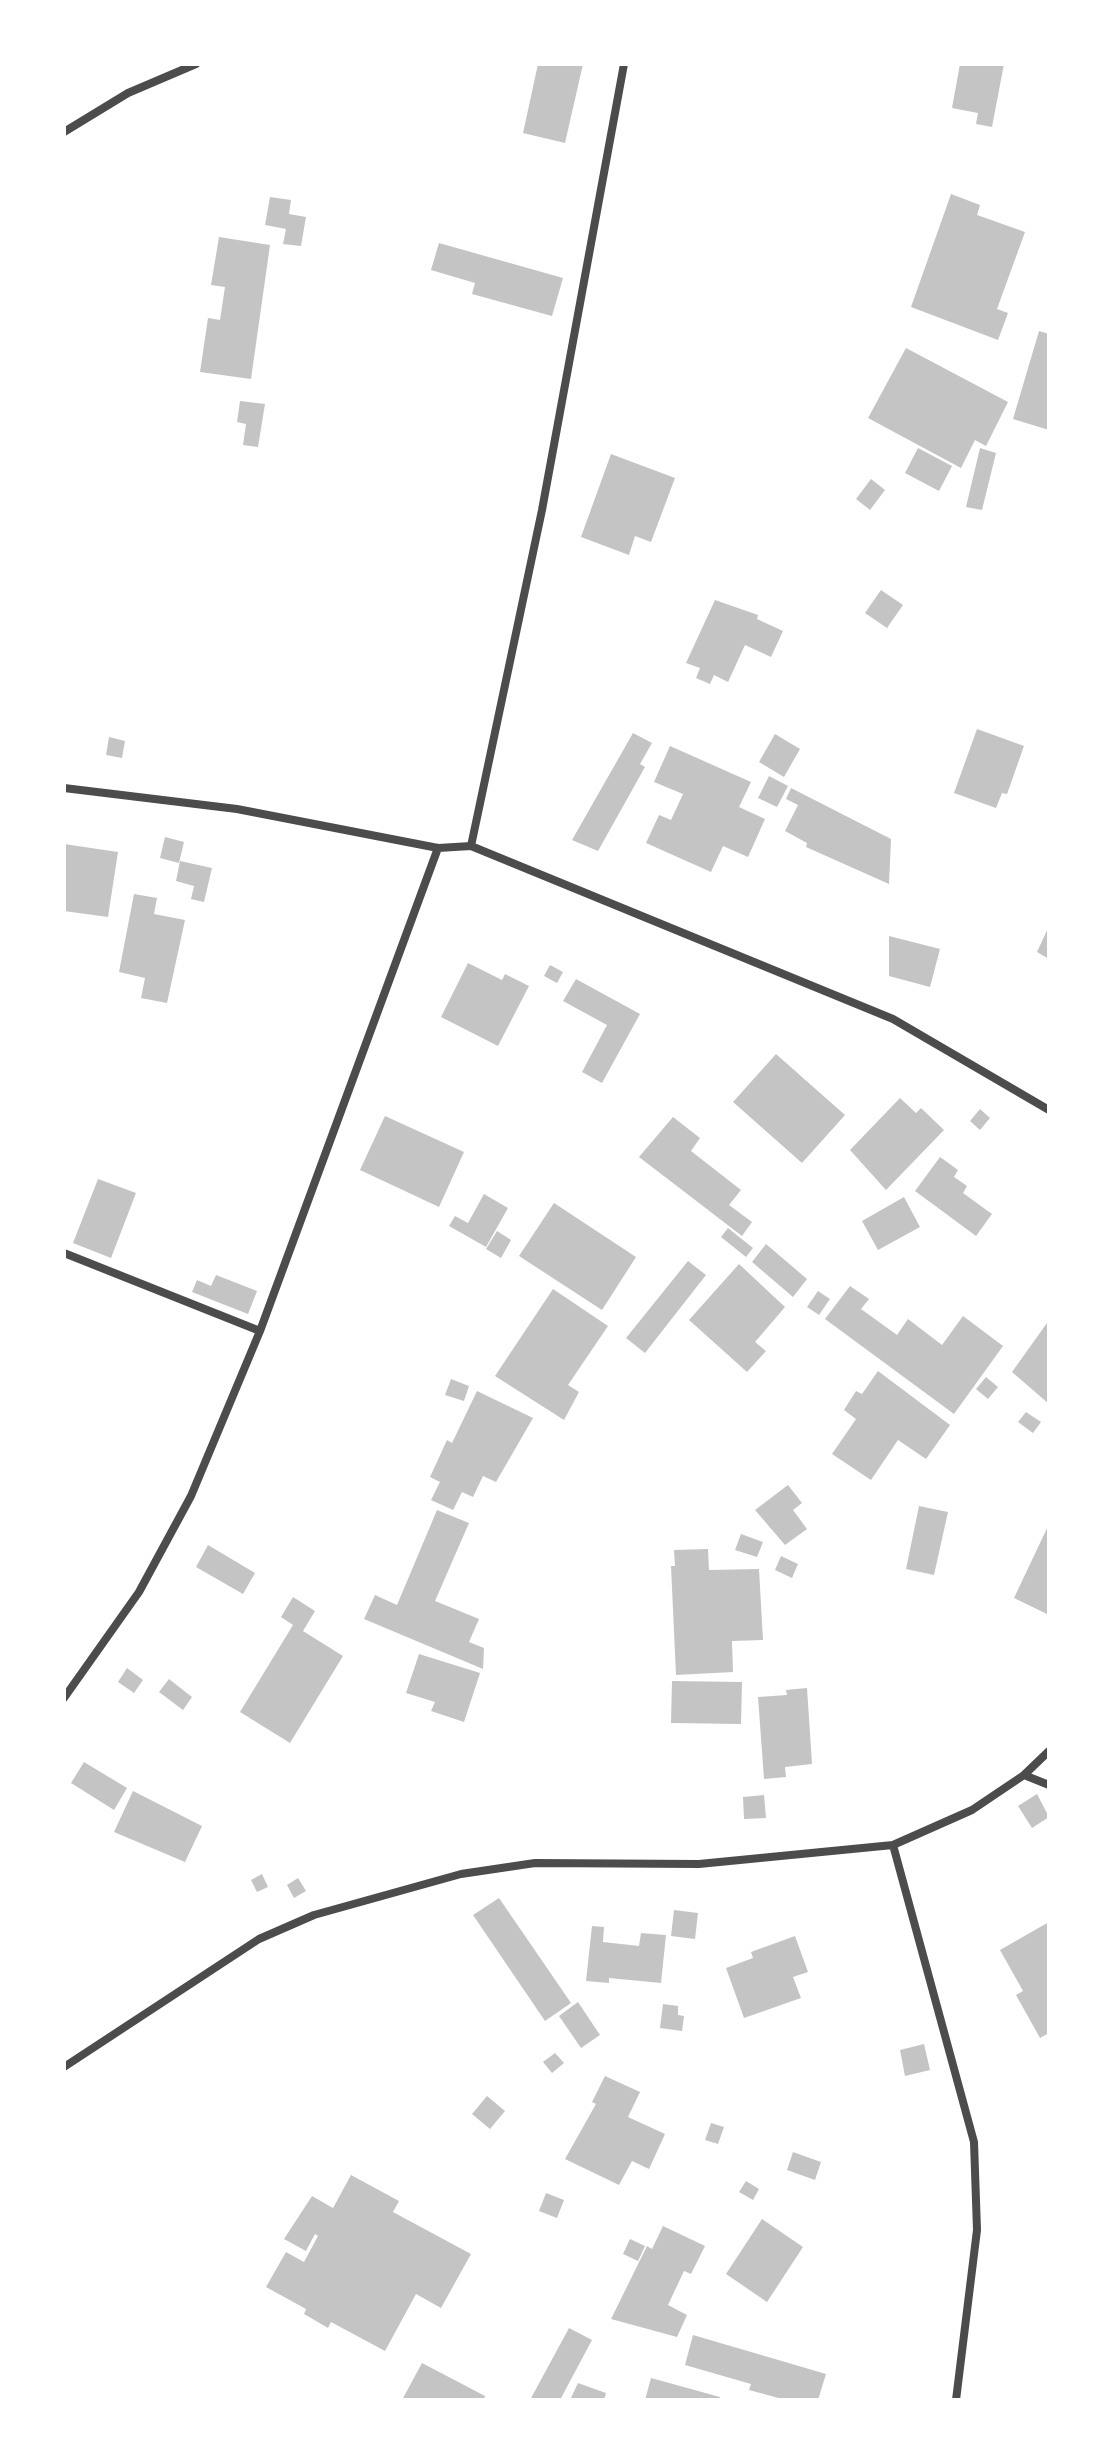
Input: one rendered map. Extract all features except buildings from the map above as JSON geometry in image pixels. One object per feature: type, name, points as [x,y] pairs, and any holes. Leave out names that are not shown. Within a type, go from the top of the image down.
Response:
[{"type":"street","points":[[64,132],[128,93],[196,64]]},
{"type":"street","points":[[471,846],[542,510],[624,64]]},
{"type":"street","points":[[64,788],[237,809],[438,848],[471,846],[893,1019],[1049,1110]]},
{"type":"street","points":[[64,1698],[139,1592],[191,1496],[260,1331],[438,848]]},
{"type":"street","points":[[64,1253],[260,1331]]},
{"type":"street","points":[[64,2067],[259,1939],[314,1915],[461,1874],[535,1863],[699,1864],[893,1845],[972,1810],[1024,1775],[1049,1751]]},
{"type":"street","points":[[1024,1775],[1049,1785]]},
{"type":"street","points":[[893,1845],[974,2142],[977,2230],[956,2400]]}]
